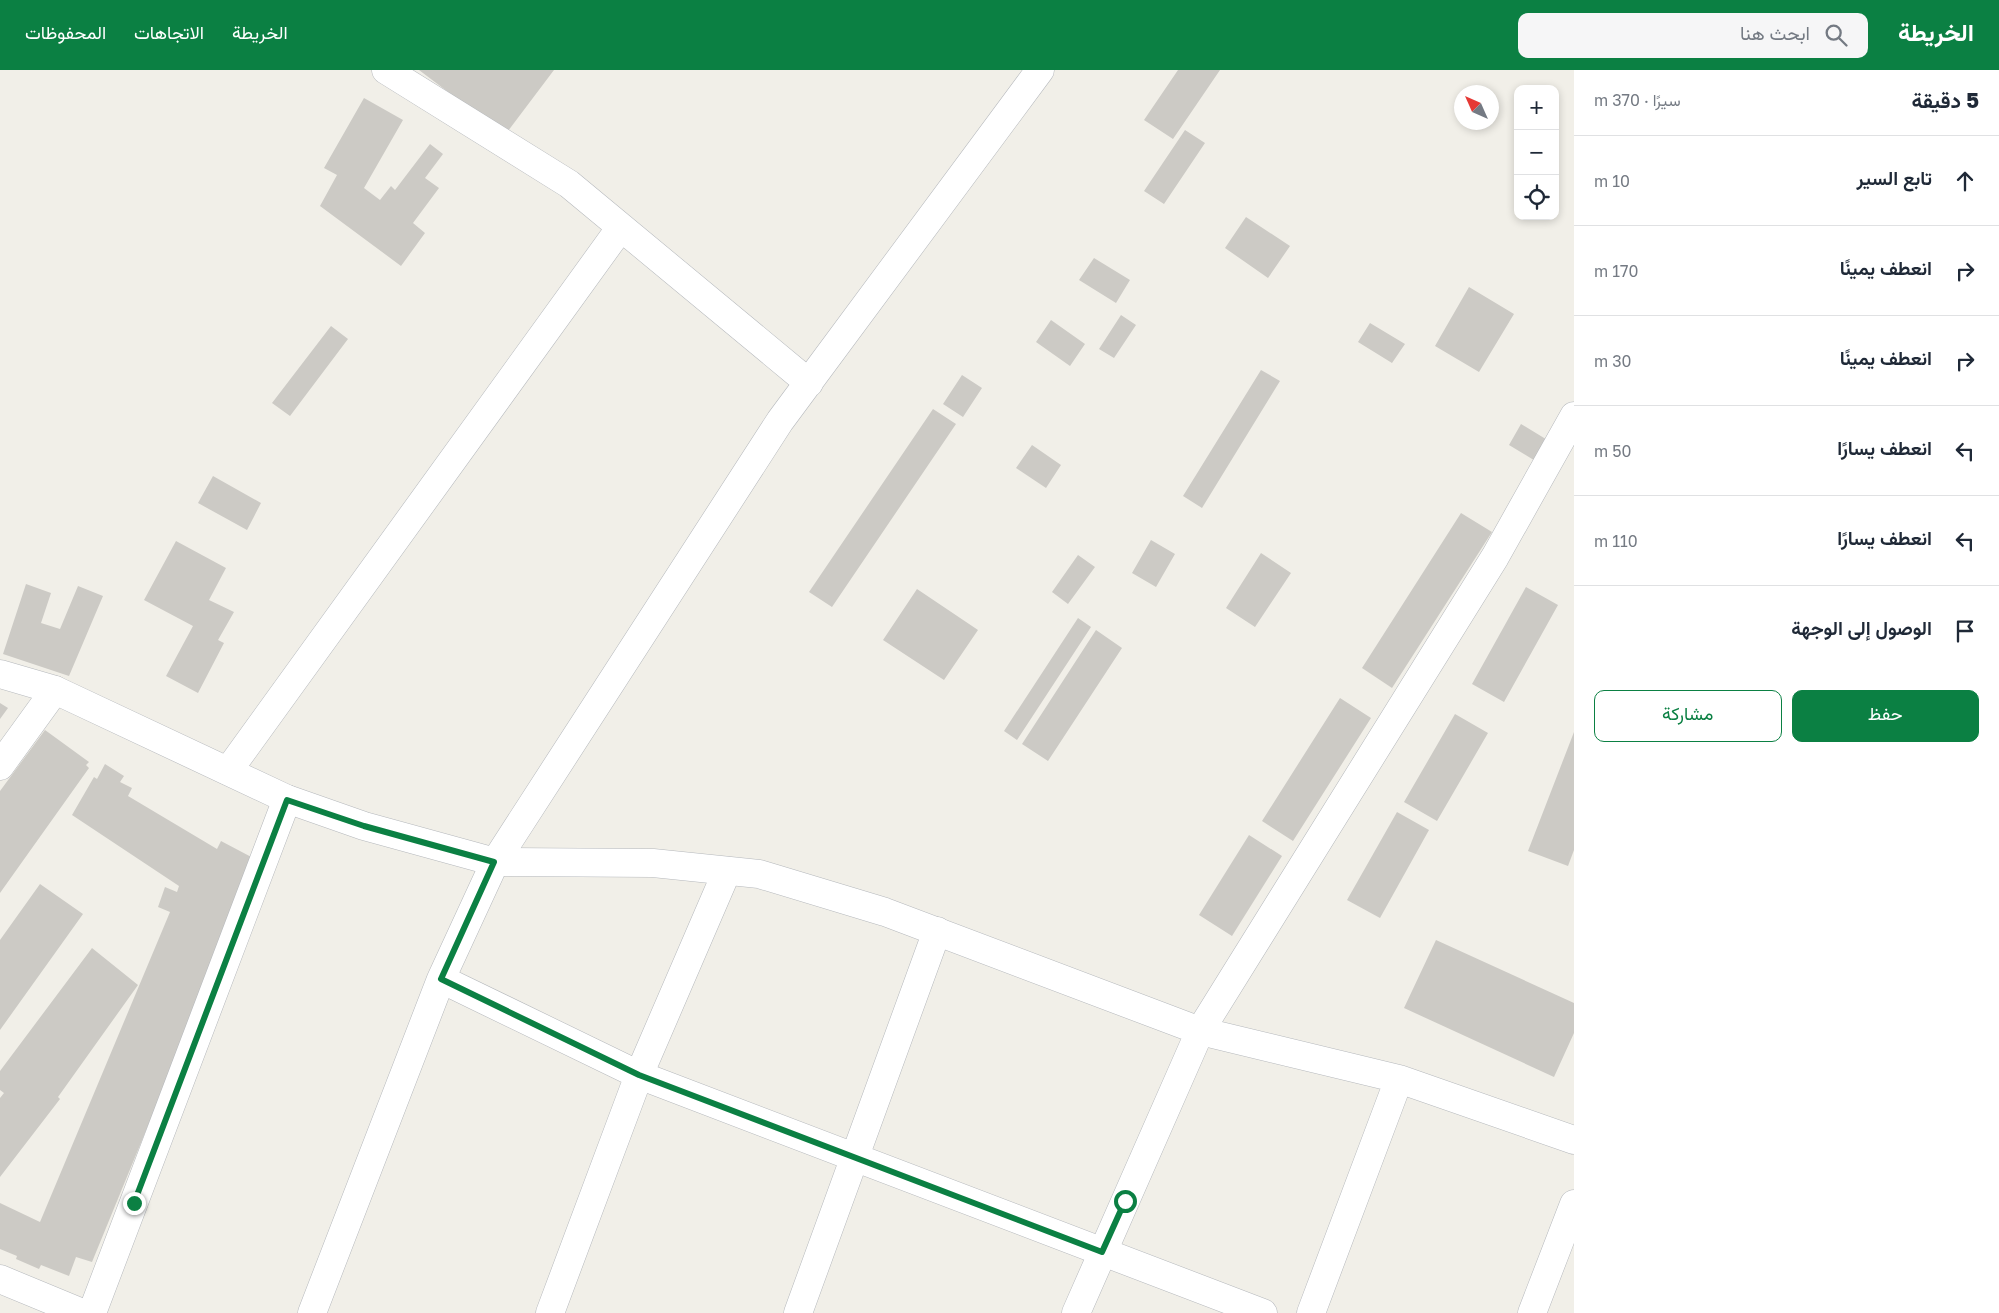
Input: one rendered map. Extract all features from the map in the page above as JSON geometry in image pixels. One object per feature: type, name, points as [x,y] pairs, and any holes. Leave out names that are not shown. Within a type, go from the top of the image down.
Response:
[{"type":"street","points":[[386,70],[569,184],[809,383]]},
{"type":"street","points":[[312,1313],[441,979],[494,862],[780,421],[1040,70]]},
{"type":"street","points":[[228,772],[621,227]]},
{"type":"street","points":[[1076,1313],[1200,1031],[1495,557],[1574,416]]},
{"type":"street","points":[[0,674],[55,690],[287,800],[364,826],[494,862],[653,863],[759,874],[885,912],[1200,1031],[1399,1079],[1574,1140]]},
{"type":"street","points":[[0,766],[55,690]]},
{"type":"street","points":[[92,1313],[287,800]]},
{"type":"street","points":[[550,1313],[639,1075],[726,871]]},
{"type":"street","points":[[798,1313],[937,931]]},
{"type":"street","points":[[441,979],[639,1075],[1263,1313]]},
{"type":"street","points":[[1311,1313],[1399,1079]]},
{"type":"street","points":[[1532,1313],[1574,1204]]},
{"type":"street","points":[[0,1279],[82,1313]]},
{"type":"building","points":[[419,70],[554,70],[505,135]]},
{"type":"building","points":[[1178,70],[1220,70],[1173,139],[1144,120]]},
{"type":"building","points":[[364,98],[403,120],[364,188],[380,200],[391,186],[395,190],[430,144],[443,154],[425,178],[439,188],[413,223],[425,233],[401,266],[320,206],[337,175],[324,168]]},
{"type":"building","points":[[1185,130],[1205,143],[1164,204],[1144,191]]},
{"type":"building","points":[[1246,217],[1290,246],[1268,278],[1225,248]]},
{"type":"building","points":[[1094,258],[1130,280],[1116,303],[1079,280]]},
{"type":"building","points":[[1469,287],[1514,314],[1479,372],[1435,346]]},
{"type":"building","points":[[1121,315],[1136,325],[1114,358],[1099,349]]},
{"type":"building","points":[[1051,320],[1085,344],[1070,366],[1036,342]]},
{"type":"building","points":[[1370,323],[1405,344],[1392,363],[1358,342]]},
{"type":"building","points":[[331,326],[348,339],[290,416],[272,403]]},
{"type":"building","points":[[1261,370],[1280,381],[1202,508],[1183,496]]},
{"type":"building","points":[[962,375],[982,388],[963,417],[943,404]]},
{"type":"building","points":[[933,409],[956,424],[832,607],[809,592]]},
{"type":"building","points":[[1521,424],[1549,441],[1537,462],[1509,445]]},
{"type":"building","points":[[1032,445],[1061,465],[1046,488],[1016,468]]},
{"type":"building","points":[[213,476],[261,503],[247,530],[198,503]]},
{"type":"building","points":[[1461,513],[1492,532],[1392,688],[1362,668]]},
{"type":"building","points":[[1151,540],[1175,554],[1156,587],[1132,573]]},
{"type":"building","points":[[176,541],[226,568],[209,600],[234,612],[218,640],[224,643],[198,693],[166,676],[193,626],[144,600]]},
{"type":"building","points":[[1261,553],[1291,573],[1255,627],[1226,608]]},
{"type":"building","points":[[1078,555],[1095,567],[1068,604],[1052,592]]},
{"type":"building","points":[[26,584],[51,593],[41,623],[60,629],[78,586],[103,596],[69,676],[3,654]]},
{"type":"building","points":[[1526,587],[1558,605],[1504,702],[1472,684]]},
{"type":"building","points":[[917,589],[978,630],[944,680],[883,640]]},
{"type":"building","points":[[1078,618],[1091,627],[1017,740],[1004,731]]},
{"type":"building","points":[[1096,630],[1122,648],[1048,761],[1022,744]]},
{"type":"building","points":[[1340,698],[1371,718],[1293,841],[1262,821]]},
{"type":"building","points":[[0,703],[8,708],[0,719]]},
{"type":"building","points":[[1455,714],[1488,733],[1437,821],[1404,802]]},
{"type":"building","points":[[45,730],[89,762],[86,765],[89,768],[0,893],[0,791]]},
{"type":"building","points":[[1574,732],[1574,850],[1568,866],[1528,851]]},
{"type":"building","points":[[105,764],[124,776],[120,782],[132,788],[128,796],[217,849],[221,841],[257,860],[92,1262],[76,1257],[69,1276],[41,1265],[39,1269],[16,1259],[17,1256],[0,1249],[0,1203],[40,1222],[170,912],[158,907],[165,887],[177,892],[179,886],[72,815],[94,777],[97,779]]},
{"type":"building","points":[[1397,812],[1429,830],[1380,918],[1347,900]]},
{"type":"building","points":[[1249,835],[1282,856],[1232,936],[1199,915]]},
{"type":"building","points":[[40,884],[83,914],[0,1030],[0,940]]},
{"type":"building","points":[[1436,940],[1574,1003],[1574,1033],[1554,1077],[1404,1008]]},
{"type":"building","points":[[92,948],[138,985],[58,1097],[60,1099],[0,1177],[0,1098],[4,1093],[0,1090],[0,1071]]},
{"type":"route","points":[[134,1203],[287,800],[364,826],[494,862],[441,979],[639,1075],[1102,1252],[1125,1201]]}]
